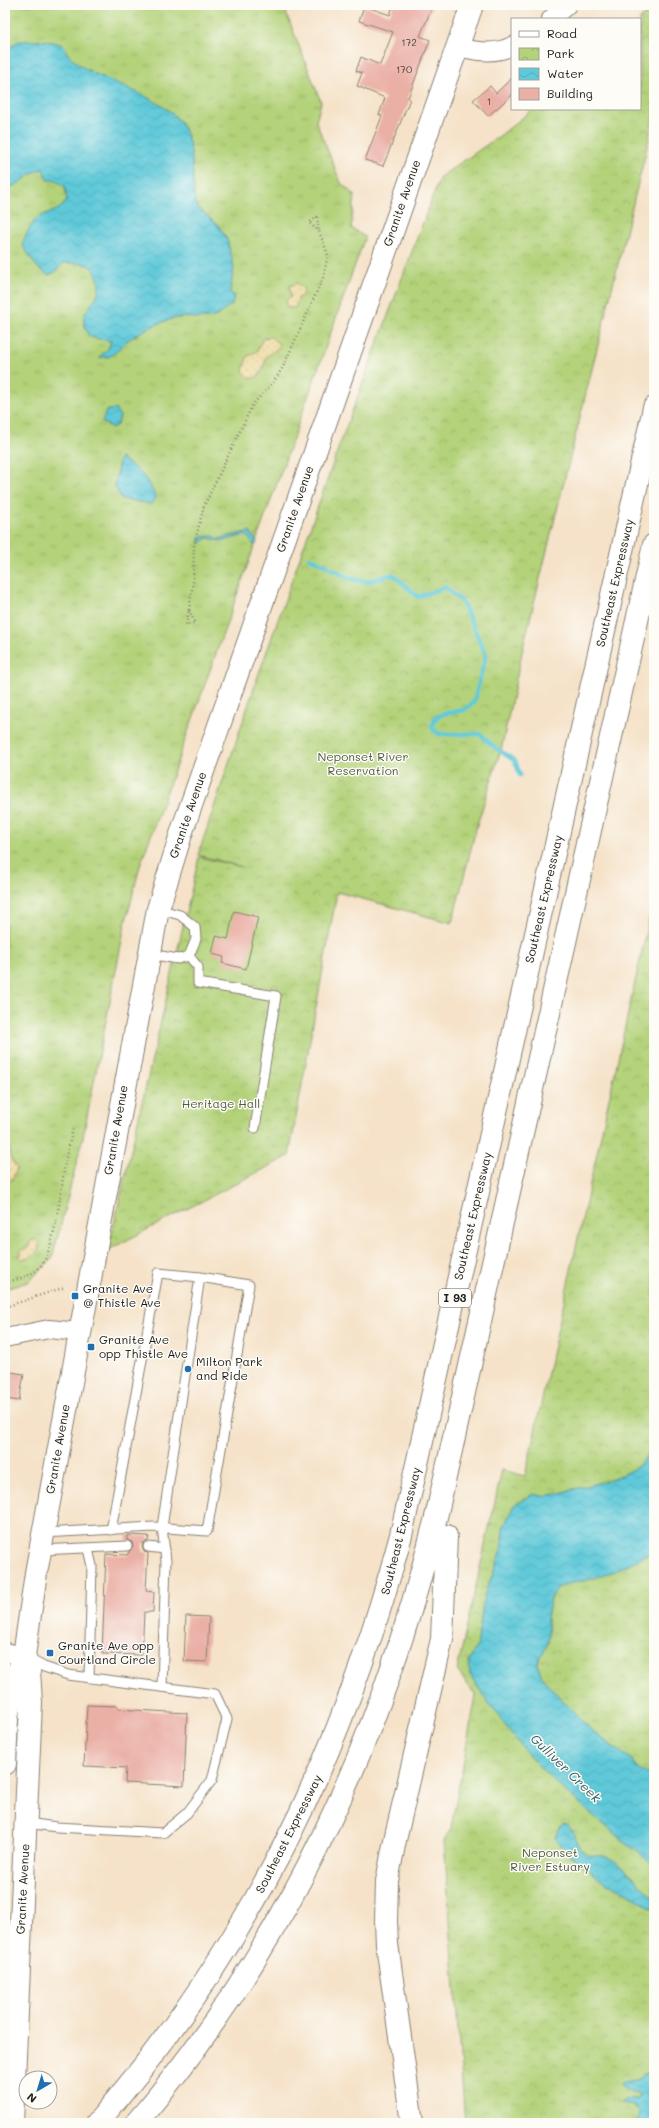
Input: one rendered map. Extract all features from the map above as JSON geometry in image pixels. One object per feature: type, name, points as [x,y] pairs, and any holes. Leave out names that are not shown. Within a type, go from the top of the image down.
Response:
[{"type":"main road","name":"Granite Avenue","points":[[5,1764],[6,1722],[12,1687],[15,1654],[42,1542],[148,954],[158,909],[185,823],[472,5]]},
{"type":"main road","name":"Southeast Expressway","points":[[96,2123],[137,2075],[198,1993],[260,1893],[310,1796],[332,1746],[371,1642],[403,1527],[654,408]]},
{"type":"main road","name":"I 93","points":[[114,2123],[155,2072],[213,1994],[271,1900],[325,1794],[344,1751],[383,1646],[416,1530],[654,466]]},
{"type":"main road","name":"I 93","points":[[136,2123],[214,2021],[246,1974],[300,1881],[350,1780],[372,1726],[408,1623],[437,1513],[654,545]]},
{"type":"main road","points":[[154,2123],[193,2075],[258,1982],[313,1888],[366,1779],[404,1680],[421,1627],[446,1536],[654,615]]},
{"type":"main road","points":[[412,2123],[387,1944],[387,1881],[395,1840],[442,1639],[446,1536]]},
{"type":"main road","name":"Granite Avenue","points":[[12,2123],[31,1703],[29,1670],[15,1654]]},
{"type":"street","points":[[552,18],[567,5]]},
{"type":"street","points":[[457,47],[480,52],[496,51],[511,46]]},
{"type":"street","points":[[5,1338],[49,1329],[79,1332]]},
{"type":"lane","points":[[158,909],[180,915],[194,927],[196,939],[189,956]]},
{"type":"lane","points":[[148,954],[178,959],[189,956]]},
{"type":"lane","points":[[189,956],[198,967],[198,983],[276,996],[255,1128]]},
{"type":"lane","points":[[42,1542],[111,1530],[162,1527],[207,1531],[249,1285],[200,1277],[158,1273],[111,1530]]},
{"type":"lane","points":[[162,1687],[166,1549],[162,1527],[200,1277]]},
{"type":"lane","points":[[42,1542],[88,1549],[127,1546]]},
{"type":"lane","points":[[148,1547],[166,1549]]},
{"type":"lane","points":[[88,1549],[92,1566],[89,1678]]},
{"type":"lane","points":[[15,1654],[44,1667],[68,1675],[215,1694],[227,1719],[212,1780],[187,1813],[163,1833],[57,1827],[26,1823]]},
{"type":"path","points":[[190,610],[195,623],[186,625],[190,610],[193,583],[194,545],[204,506],[253,404],[273,383],[283,367],[323,278],[328,255],[319,231],[318,219],[317,217],[313,218],[309,223],[319,231]]},
{"type":"path","points":[[5,1282],[25,1277],[36,1270],[46,1259],[56,1221],[73,1128]]},
{"type":"path","points":[[5,1308],[65,1287]]},
{"type":"green space","points":[[5,5],[283,5],[321,102],[316,122],[341,183],[355,195],[351,228],[365,237],[140,866],[125,925],[83,1137],[52,1259],[28,1282],[5,1289]]},
{"type":"green space","name":"Neponset River Reservation","points":[[654,8],[654,114],[648,143],[524,643],[502,746],[477,825],[452,923],[337,892],[289,1156],[108,1250],[199,857],[242,867],[198,855],[256,682],[342,438],[440,177],[501,135],[532,110],[641,110],[641,18]]},
{"type":"green space","name":"Neponset River Estuary","points":[[654,897],[654,2123],[465,2123],[444,1841],[451,1828],[476,1696],[457,1670],[502,1470],[525,1476]]},
{"type":"sand","points":[[296,283],[303,288],[304,292],[298,299],[295,308],[287,308],[286,301],[291,296],[289,287]]},
{"type":"sand","points":[[271,337],[279,344],[278,348],[266,357],[263,368],[259,374],[254,378],[250,378],[243,371],[247,357],[257,351],[263,338]]},
{"type":"sand","points":[[5,1143],[9,1146],[11,1159],[17,1168],[12,1180],[9,1181],[5,1177]]},
{"type":"sand","points":[[35,1239],[40,1244],[38,1250],[30,1258],[22,1259],[20,1257],[21,1250],[28,1248],[31,1241]]},
{"type":"water","points":[[18,41],[45,41],[55,42],[62,45],[67,53],[84,68],[152,100],[175,116],[182,125],[189,144],[195,202],[199,209],[218,225],[227,239],[234,268],[230,292],[234,296],[232,306],[228,306],[217,316],[211,318],[184,317],[162,322],[136,335],[108,357],[99,357],[108,349],[111,341],[90,337],[85,327],[85,313],[99,290],[99,280],[92,267],[81,263],[64,263],[54,273],[48,275],[37,267],[22,245],[27,233],[38,218],[58,209],[67,200],[65,187],[56,180],[47,180],[43,169],[33,173],[16,185],[5,188],[5,51]]},
{"type":"water","points":[[115,409],[120,416],[118,424],[112,428],[102,422],[106,411]]},
{"type":"water","points":[[120,458],[137,470],[146,479],[156,498],[151,504],[121,499],[114,484]]},
{"type":"water","points":[[250,532],[257,542],[255,546],[246,535],[221,541],[208,538],[200,543],[200,537],[214,536],[218,539]]},
{"type":"water","name":"Gulliver Creek","points":[[654,1447],[654,1551],[615,1571],[557,1588],[551,1598],[547,1618],[549,1635],[548,1643],[537,1664],[543,1679],[594,1733],[632,1760],[638,1768],[654,1776],[654,1865],[579,1803],[536,1763],[510,1732],[470,1675],[469,1661],[477,1647],[484,1596],[501,1553],[503,1528],[514,1505],[533,1494],[543,1496],[556,1494],[613,1479],[637,1467]]},
{"type":"water","points":[[564,1824],[571,1829],[583,1851],[589,1855],[609,1858],[627,1871],[654,1897],[654,1910],[623,1890],[607,1884],[566,1852],[555,1838],[559,1827]]},
{"type":"water","points":[[654,2069],[654,2123],[638,2123],[640,2112],[631,2105],[619,2103],[625,2099],[637,2099],[639,2094],[623,2087],[620,2084],[623,2081],[637,2079]]},
{"type":"building","points":[[393,5],[433,5],[420,36],[430,40],[408,98],[410,99],[383,166],[365,160],[382,116],[379,115],[385,98],[357,86],[362,73],[356,71],[361,57],[380,65],[393,32],[359,21],[364,6],[390,15]]},
{"type":"building","points":[[511,79],[511,96],[488,116],[473,100],[490,86],[496,93]]},
{"type":"building","points":[[234,911],[258,917],[246,969],[222,963],[224,957],[212,954],[216,936],[228,939]]},
{"type":"building","points":[[5,1371],[24,1374],[19,1401],[5,1399]]},
{"type":"building","points":[[127,1535],[149,1536],[148,1541],[143,1543],[142,1547],[144,1552],[148,1553],[146,1591],[154,1592],[153,1612],[144,1612],[142,1655],[102,1654],[106,1554],[127,1555],[133,1546],[132,1542],[127,1540]]},
{"type":"building","points":[[186,1616],[209,1617],[207,1662],[184,1661]]},
{"type":"building","points":[[87,1705],[118,1706],[118,1709],[187,1713],[184,1786],[125,1783],[126,1768],[84,1766]]},
{"type":"waterway","points":[[309,558],[346,576],[362,581],[370,581],[384,576],[394,575],[418,597],[445,587],[462,602],[486,655],[474,702],[464,710],[443,714],[435,718],[432,728],[439,734],[480,734],[493,746],[515,761],[520,775]]},
{"type":"place","name":"Granite Ave @ Thistle Ave","points":[[75,1296]]},
{"type":"place","name":"Granite Ave opp Thistle Ave","points":[[91,1347]]},
{"type":"place","name":"Milton Park and Ride","points":[[188,1369]]},
{"type":"place","name":"Granite Ave opp Courtland Circle","points":[[50,1653]]},
{"type":"park label","name":"Heritage Hall","points":[[221,1104]]}]
